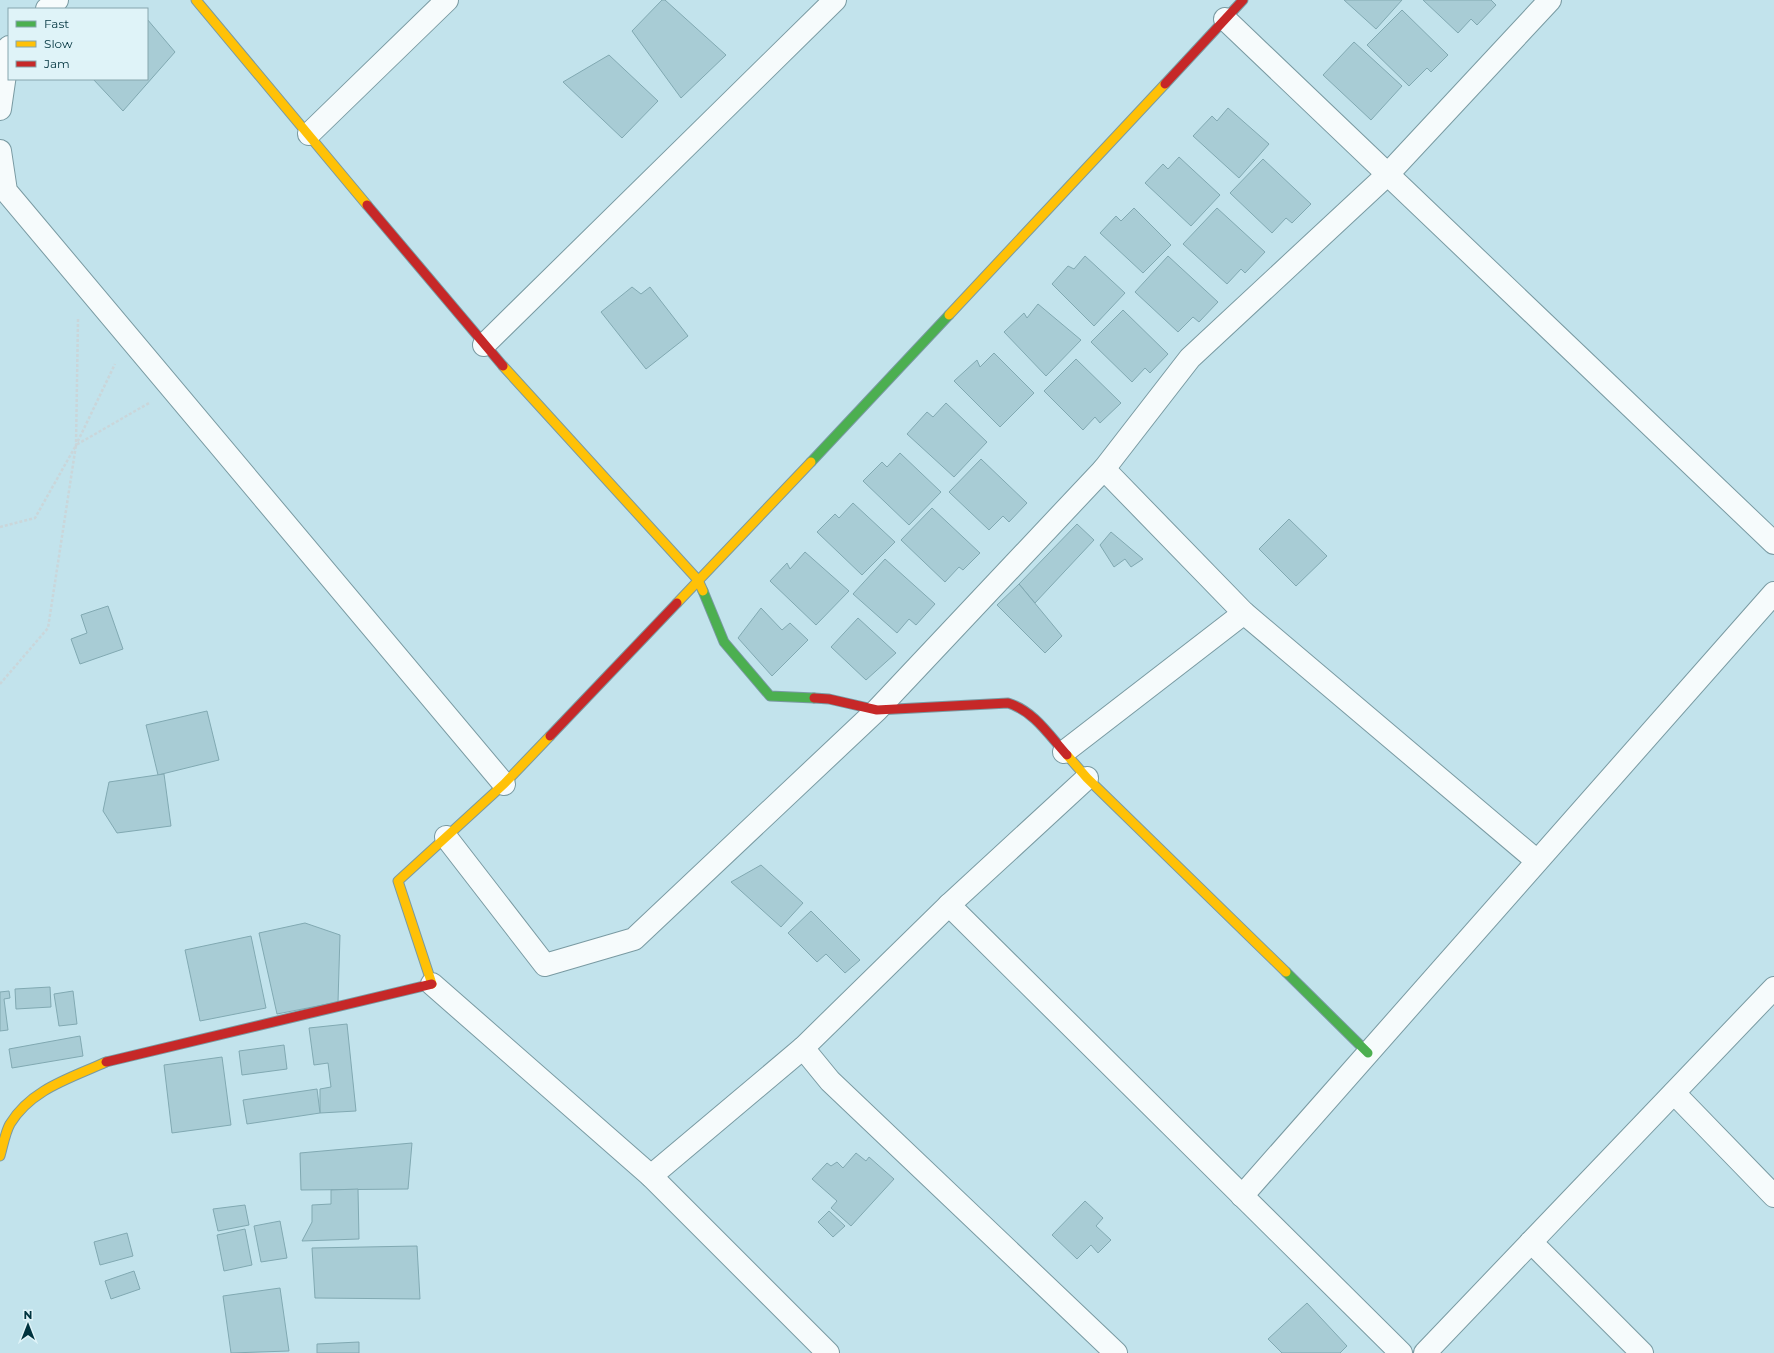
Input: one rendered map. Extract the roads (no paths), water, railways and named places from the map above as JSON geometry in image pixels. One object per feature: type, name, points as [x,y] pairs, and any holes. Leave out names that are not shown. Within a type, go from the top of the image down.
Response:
[{"type":"street","points":[[49,8],[57,0]]},
{"type":"street","points":[[196,0],[484,345],[698,580],[724,642],[770,696],[829,699],[877,710],[1008,703],[1021,707],[1032,714],[1087,778],[1368,1053]]},
{"type":"street","points":[[309,134],[447,0]]},
{"type":"street","points":[[484,345],[834,0]]},
{"type":"street","points":[[828,1353],[651,1176],[432,984],[398,881],[504,784],[862,409],[1243,0]]},
{"type":"street","points":[[446,838],[545,965],[634,939],[877,710],[1104,469],[1190,358],[1388,174],[1550,0]]},
{"type":"street","points":[[1225,19],[1774,543]]},
{"type":"street","points":[[0,35],[8,46]]},
{"type":"street","points":[[0,109],[8,54]]},
{"type":"street","points":[[0,151],[6,191],[504,784]]},
{"type":"street","points":[[1104,469],[1244,613],[1537,861]]},
{"type":"street","points":[[1242,1196],[1774,592]]},
{"type":"street","points":[[1064,752],[1244,613]]},
{"type":"street","points":[[651,1176],[767,1080],[803,1048],[949,906],[1087,778]]},
{"type":"street","points":[[949,906],[1401,1353]]},
{"type":"street","points":[[0,1156],[9,1125],[24,1106],[45,1089],[106,1062],[432,984]]},
{"type":"street","points":[[1425,1353],[1774,988]]},
{"type":"street","points":[[803,1048],[830,1081],[1116,1353]]},
{"type":"street","points":[[1674,1093],[1774,1196]]},
{"type":"street","points":[[1531,1242],[1642,1353]]}]
